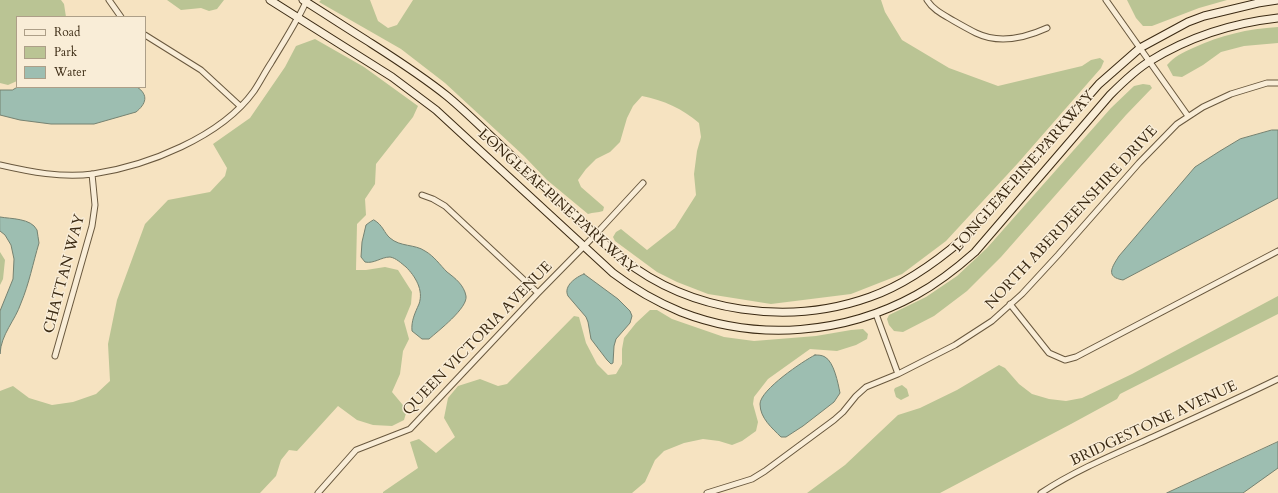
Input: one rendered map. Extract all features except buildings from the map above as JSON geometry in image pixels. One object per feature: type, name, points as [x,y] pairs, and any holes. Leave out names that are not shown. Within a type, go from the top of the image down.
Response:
[{"type":"main road","name":"LONGLEAF PINE PARKWAY","points":[[270,0],[392,77],[436,110],[612,273],[644,294],[683,312],[714,322],[758,329],[794,330],[819,328],[850,322],[876,314],[917,294],[946,276],[975,252],[1110,95],[1127,79],[1150,62],[1195,38],[1215,30],[1261,20],[1278,18]]},
{"type":"main road","name":"LONGLEAF PINE PARKWAY","points":[[305,1],[402,62],[448,97],[623,260],[656,281],[689,296],[741,309],[772,312],[793,312],[846,305],[870,297],[909,279],[945,254],[963,239],[1098,84],[1140,48],[1188,22],[1204,16],[1258,2],[1278,0]]},
{"type":"street","points":[[109,0],[120,16]]},
{"type":"street","points":[[927,0],[941,14],[977,34],[992,38],[1016,38],[1047,28]]},
{"type":"street","points":[[1106,0],[1188,116]]},
{"type":"street","points":[[0,165],[34,173],[92,174],[127,167],[153,159],[210,132],[229,117],[253,92],[298,17],[305,1]]},
{"type":"street","points":[[146,36],[201,70],[240,106]]},
{"type":"street","name":"NORTH ABERDEENSHIRE DRIVE","points":[[707,493],[752,478],[765,471],[834,420],[866,387],[898,374],[955,345],[992,321],[1022,294],[1139,163],[1177,124],[1203,107],[1231,94],[1267,83],[1278,82]]},
{"type":"street","name":"CHATTAN WAY","points":[[55,356],[92,226],[95,205],[92,174]]},
{"type":"street","name":"QUEEN VICTORIA AVENUE","points":[[318,493],[356,450],[410,429],[643,183]]},
{"type":"street","points":[[422,195],[445,206],[538,293]]},
{"type":"street","points":[[1010,304],[1049,354],[1065,360],[1076,357],[1278,251]]},
{"type":"street","points":[[876,314],[898,374]]},
{"type":"street","name":"BRIDGESTONE AVENUE","points":[[1041,493],[1069,476],[1110,456],[1278,379]]},
{"type":"green space","points":[[0,0],[61,0],[64,4],[66,16],[16,16],[16,81],[8,85],[0,83]]},
{"type":"green space","points":[[167,0],[224,0],[217,9],[209,11],[201,8],[181,10]]},
{"type":"green space","points":[[321,0],[370,0],[378,21],[388,28],[397,25],[413,0],[881,0],[885,12],[902,40],[949,68],[998,86],[1082,66],[1091,60],[1100,58],[1104,61],[1101,68],[1018,163],[946,241],[902,274],[851,294],[771,304],[708,294],[677,282],[657,272],[615,241],[613,237],[616,232],[621,229],[647,250],[675,228],[696,195],[694,174],[697,151],[701,137],[699,123],[686,113],[658,100],[642,96],[633,106],[627,118],[620,142],[610,152],[596,159],[578,180],[581,187],[604,207],[603,211],[588,214],[547,180],[524,156],[445,83],[401,49],[319,2]]},
{"type":"green space","points":[[1127,0],[1227,0],[1199,8],[1152,26],[1143,26],[1136,18]]},
{"type":"green space","points":[[1278,27],[1278,43],[1244,46],[1221,52],[1203,65],[1182,77],[1173,76],[1167,65],[1182,53],[1203,43],[1245,31]]},
{"type":"green space","points":[[315,39],[364,67],[418,106],[413,117],[376,164],[375,184],[365,199],[366,215],[357,224],[356,270],[385,267],[398,270],[412,292],[411,304],[404,321],[409,339],[403,351],[400,374],[392,392],[407,410],[404,420],[392,426],[373,425],[357,420],[338,406],[297,451],[289,450],[281,460],[276,476],[260,493],[0,493],[0,391],[13,386],[29,398],[52,405],[73,402],[96,394],[110,381],[108,344],[117,300],[145,224],[168,200],[210,192],[225,176],[227,168],[213,144],[250,118],[285,67],[296,46]]},
{"type":"green space","points":[[1143,84],[1150,85],[1152,88],[1126,115],[1001,257],[967,291],[934,316],[903,332],[894,331],[889,325],[887,319],[889,315],[926,297],[957,276],[987,248],[1111,108],[1134,86]]},
{"type":"green space","points":[[0,252],[5,260],[3,279],[0,285]]},
{"type":"green space","points":[[1278,296],[1278,314],[1120,394],[1117,399],[940,493],[807,493],[845,465],[898,415],[920,408],[957,390],[999,365],[1005,368],[1019,384],[1032,394],[1049,399],[1066,401],[1082,398],[1132,374]]},
{"type":"green space","points":[[650,310],[657,310],[672,319],[724,337],[754,341],[816,336],[863,329],[868,334],[867,339],[856,345],[837,351],[810,349],[768,379],[754,397],[753,404],[758,422],[756,431],[742,441],[732,445],[719,441],[703,439],[684,443],[664,451],[655,460],[645,482],[632,493],[383,493],[418,468],[410,442],[419,439],[436,453],[455,437],[444,418],[448,398],[458,386],[480,379],[498,386],[507,384],[574,316],[579,317],[586,343],[597,364],[608,375],[616,374],[622,364],[624,338],[636,323]]},
{"type":"green space","points":[[902,385],[907,389],[909,396],[901,400],[896,397],[894,390]]},
{"type":"water","points":[[16,88],[138,88],[145,96],[145,100],[136,112],[94,124],[51,124],[20,120],[0,115],[0,90],[12,90]]},
{"type":"water","points":[[1272,130],[1278,130],[1278,198],[1123,280],[1114,277],[1112,274],[1112,268],[1119,256],[1195,167],[1240,139]]},
{"type":"water","points":[[0,217],[30,223],[37,230],[39,243],[24,296],[3,340],[0,354],[0,311],[13,279],[14,259],[11,245],[5,235],[0,231]]},
{"type":"water","points":[[374,220],[394,241],[417,247],[428,253],[456,279],[465,292],[465,301],[458,313],[429,339],[422,339],[412,331],[413,320],[419,304],[420,294],[418,284],[406,267],[390,257],[365,262],[361,257],[362,242],[366,225]]},
{"type":"water","points":[[584,274],[618,299],[630,311],[632,316],[630,323],[616,339],[613,363],[611,364],[591,339],[586,317],[568,296],[567,289],[571,282]]},
{"type":"water","points":[[815,355],[824,356],[831,363],[840,393],[834,402],[803,426],[786,437],[781,437],[767,422],[762,414],[760,404],[762,398],[767,391],[783,376]]},
{"type":"water","points":[[1278,442],[1278,468],[1243,493],[1167,493]]}]
